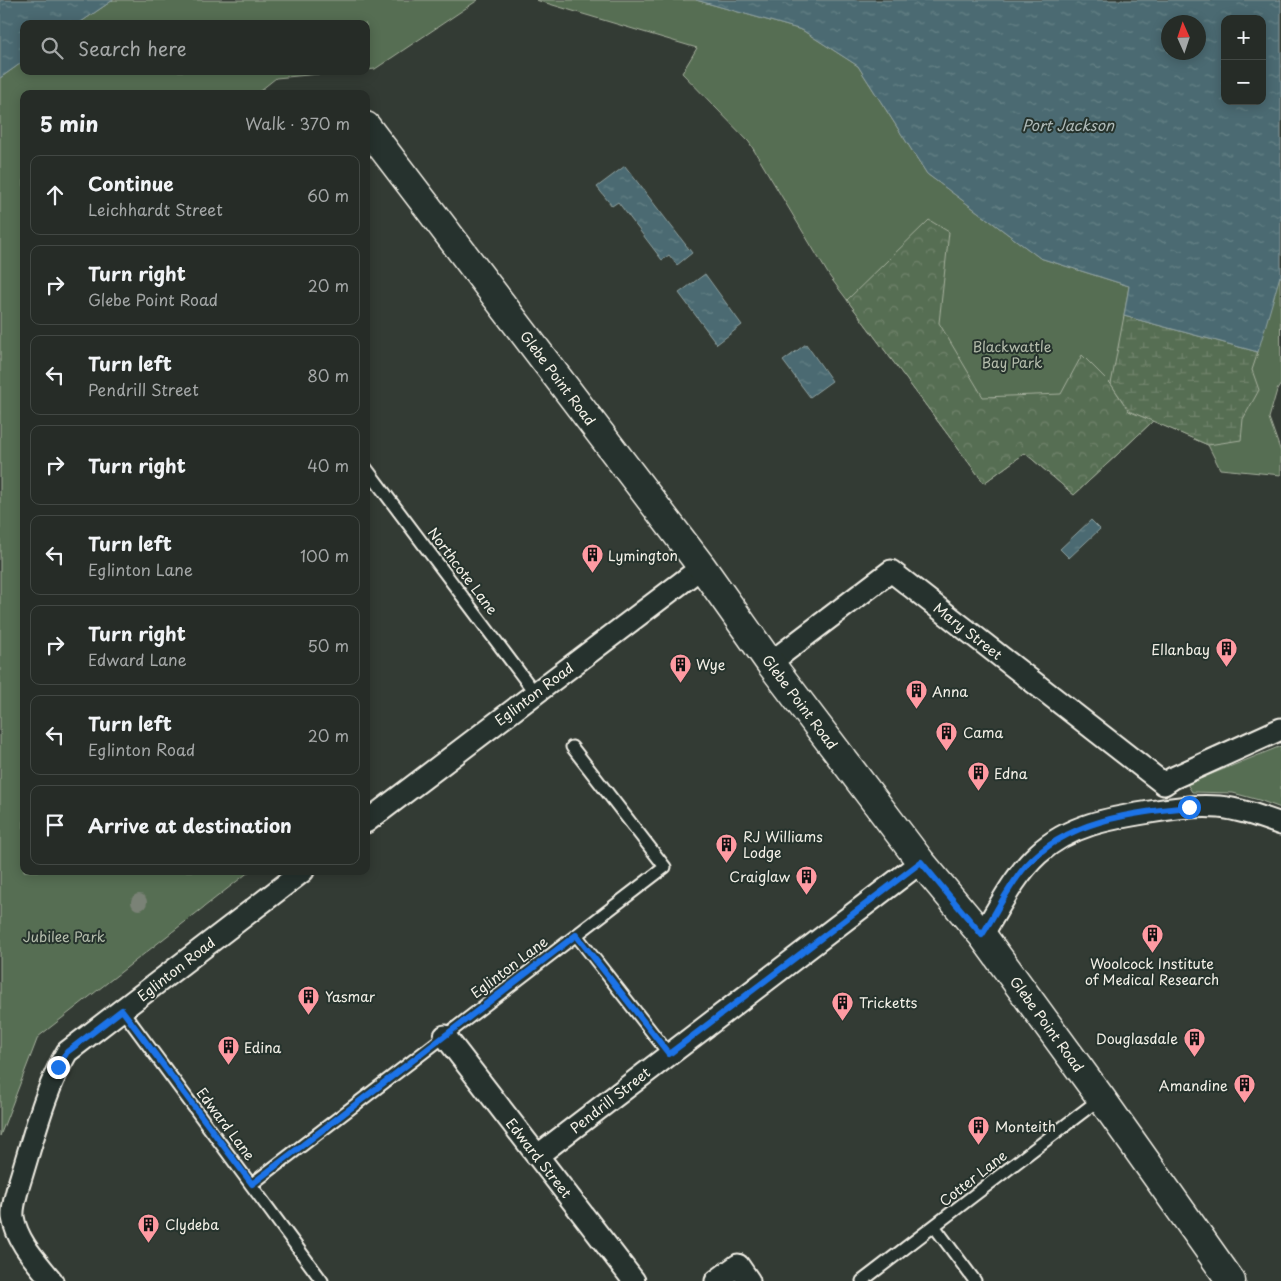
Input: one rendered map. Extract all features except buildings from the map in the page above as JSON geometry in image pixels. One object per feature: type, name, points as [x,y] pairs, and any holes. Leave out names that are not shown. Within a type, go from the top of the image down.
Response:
[{"type":"street","name":"Glebe Point Road","points":[[370,131],[702,567],[770,663],[921,862],[982,935],[1231,1281]]},
{"type":"street","name":"Eglinton Road","points":[[370,819],[702,567]]},
{"type":"street","name":"Mary Street","points":[[770,663],[891,571],[1164,784]]},
{"type":"street","points":[[1168,809],[1164,784],[1281,729]]},
{"type":"street","points":[[982,935],[1020,873],[1046,847],[1072,832],[1099,822],[1168,809],[1204,807],[1238,810],[1281,824]]},
{"type":"street","name":"Pendrill Street","points":[[537,1156],[921,862]]},
{"type":"street","name":"Eglinton Road","points":[[52,1281],[25,1246],[17,1231],[13,1216],[18,1186],[58,1067],[67,1052],[298,875]]},
{"type":"street","name":"Edward Street","points":[[445,1036],[634,1281]]},
{"type":"street","points":[[716,1281],[743,1273]]},
{"type":"lane","name":"Northcote Lane","points":[[370,473],[535,693]]},
{"type":"lane","name":"Eglinton Lane","points":[[252,1184],[665,867],[572,747]]},
{"type":"lane","points":[[576,935],[669,1054]]},
{"type":"lane","name":"Edward Lane","points":[[122,1010],[322,1281]]},
{"type":"lane","name":"Cotter Lane","points":[[862,1281],[1101,1098]]},
{"type":"lane","points":[[934,1226],[975,1281]]},
{"type":"green space","points":[[113,0],[478,0],[375,69],[370,70],[370,20],[84,20]]},
{"type":"green space","name":"Blackwattle Bay Park","points":[[536,0],[696,0],[802,30],[858,66],[927,174],[1040,258],[1129,286],[1124,316],[1280,275],[1281,384],[1277,390],[1269,418],[1281,452],[1281,475],[1220,469],[1208,445],[1153,421],[1074,495],[1025,453],[984,483],[830,277],[749,142],[682,73],[697,48]]},
{"type":"green space","name":"Jubilee Park","points":[[20,64],[20,75],[308,75],[276,78],[261,90],[20,90],[20,875],[245,875],[38,1037],[0,1136],[0,78]]},
{"type":"green space","points":[[929,220],[949,232],[939,323],[983,397],[1061,394],[1082,355],[1111,384],[1129,411],[1153,421],[1074,495],[1025,453],[984,483],[847,300]]},
{"type":"green space","points":[[1124,316],[1258,352],[1252,370],[1259,390],[1243,419],[1241,440],[1208,445],[1129,411],[1111,384]]},
{"type":"green space","points":[[1281,746],[1281,808],[1233,793],[1192,792],[1187,784]]},
{"type":"water","points":[[0,0],[113,0],[84,20],[20,20],[20,64],[0,78]]},
{"type":"water","name":"Port Jackson","points":[[696,0],[1281,0],[1281,278],[1280,276],[1258,352],[1124,316],[1129,286],[1040,258],[927,174],[858,66],[802,30]]},
{"type":"water","points":[[625,166],[692,253],[677,265],[669,255],[662,260],[618,202],[612,206],[597,187]]},
{"type":"water","points":[[705,274],[742,325],[717,344],[679,293]]},
{"type":"water","points":[[806,344],[832,381],[810,397],[783,361]]},
{"type":"water","points":[[1091,520],[1100,529],[1069,558],[1060,549]]},
{"type":"place","name":"Lymington","points":[[592,574]]},
{"type":"place","name":"Ellanbay","points":[[1226,668]]},
{"type":"place","name":"Wye","points":[[680,683]]},
{"type":"place","name":"Anna","points":[[916,710]]},
{"type":"place","name":"Cama","points":[[947,751]]},
{"type":"place","name":"Edna","points":[[978,792]]},
{"type":"place","name":"RJ Williams Lodge","points":[[727,863]]},
{"type":"place","name":"Craiglaw","points":[[806,895]]},
{"type":"place","name":"Woolcock Institute of Medical Research","points":[[1152,954]]},
{"type":"place","name":"Yasmar","points":[[309,1015]]},
{"type":"place","name":"Tricketts","points":[[843,1021]]},
{"type":"place","name":"Douglasdale","points":[[1194,1057]]},
{"type":"place","name":"Edina","points":[[228,1066]]},
{"type":"place","name":"Amandine","points":[[1244,1104]]},
{"type":"place","name":"Monteith","points":[[979,1145]]},
{"type":"place","name":"Clydeba","points":[[149,1243]]},
{"type":"route","points":[[58,1067],[67,1052],[122,1010],[252,1184],[576,935],[669,1054],[921,862],[982,935],[1020,873],[1046,847],[1072,832],[1113,818],[1189,807]]}]
